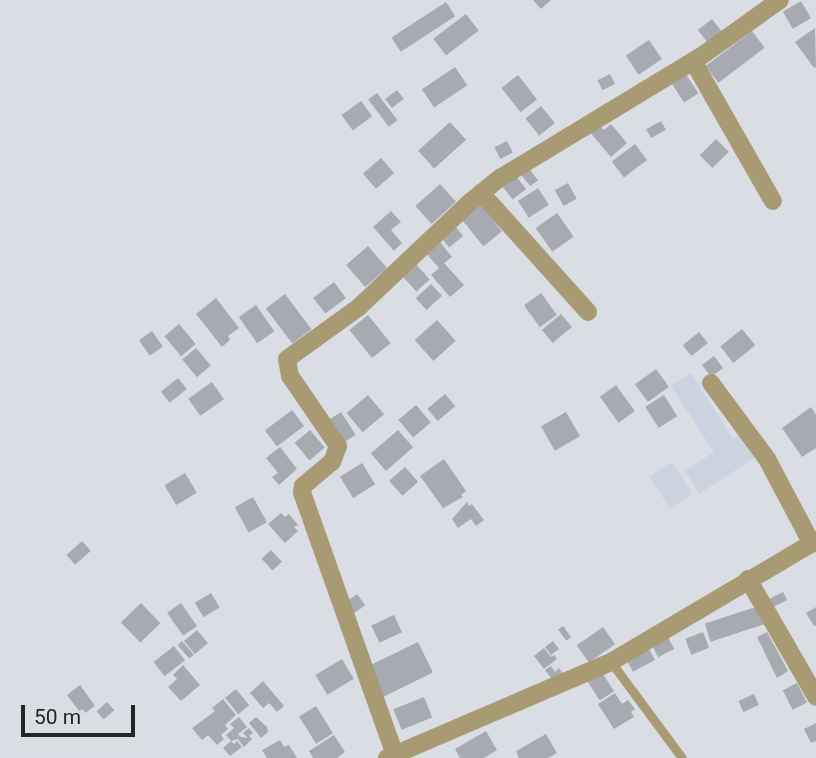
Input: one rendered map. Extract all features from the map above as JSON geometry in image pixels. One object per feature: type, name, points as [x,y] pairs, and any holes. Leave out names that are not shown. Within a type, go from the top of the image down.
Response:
[{"type":"street","points":[[711,383],[767,459],[814,542],[611,662],[391,756],[302,493],[303,486],[337,456],[338,446],[290,376],[287,359],[359,307],[481,193],[522,163],[693,61],[780,0]]},
{"type":"street","points":[[693,61],[773,201]]},
{"type":"street","points":[[481,193],[588,312]]},
{"type":"street","points":[[748,579],[816,697]]},
{"type":"lane","points":[[611,662],[682,758]]},
{"type":"shaded area","points":[[691,373],[733,439],[742,433],[757,456],[699,494],[685,471],[714,452],[671,386]]},
{"type":"shaded area","points":[[672,462],[693,494],[670,509],[649,477]]},
{"type":"building","points":[[533,0],[551,0],[541,9]]},
{"type":"building","points":[[801,1],[811,18],[793,29],[783,12]]},
{"type":"building","points":[[446,2],[455,16],[401,52],[391,37]]},
{"type":"building","points":[[466,14],[479,31],[446,55],[433,39]]},
{"type":"building","points":[[712,19],[723,33],[709,44],[698,30]]},
{"type":"building","points":[[815,28],[816,67],[814,68],[795,42]]},
{"type":"building","points":[[752,31],[765,48],[718,83],[706,66]]},
{"type":"building","points":[[649,40],[662,59],[639,75],[626,56]]},
{"type":"building","points":[[455,67],[467,85],[434,108],[422,89]]},
{"type":"building","points":[[682,68],[698,93],[684,102],[668,77]]},
{"type":"building","points":[[610,74],[615,84],[603,90],[598,80]]},
{"type":"building","points":[[518,75],[537,99],[521,112],[501,88]]},
{"type":"building","points":[[397,90],[404,99],[392,108],[385,99]]},
{"type":"building","points":[[377,93],[397,120],[389,127],[368,100]]},
{"type":"building","points":[[361,101],[372,116],[353,130],[342,115]]},
{"type":"building","points":[[541,106],[555,123],[539,136],[525,119]]},
{"type":"building","points":[[661,121],[666,130],[651,138],[646,129]]},
{"type":"building","points":[[450,122],[466,140],[434,169],[418,151]]},
{"type":"building","points":[[597,122],[604,130],[611,124],[627,143],[611,157],[588,130]]},
{"type":"building","points":[[716,139],[729,152],[712,168],[700,155]]},
{"type":"building","points":[[507,141],[513,153],[500,159],[495,147]]},
{"type":"building","points":[[635,144],[647,160],[624,177],[612,161]]},
{"type":"building","points":[[381,158],[394,173],[376,189],[363,174]]},
{"type":"building","points":[[527,166],[538,180],[530,186],[519,172]]},
{"type":"building","points":[[512,171],[526,189],[513,200],[499,181]]},
{"type":"building","points":[[568,183],[577,199],[564,206],[555,190]]},
{"type":"building","points":[[440,184],[456,202],[432,224],[415,206]]},
{"type":"building","points":[[538,188],[549,205],[529,218],[518,201]]},
{"type":"building","points":[[480,204],[502,231],[483,246],[461,219]]},
{"type":"building","points":[[391,211],[401,222],[391,230],[402,243],[394,251],[373,227]]},
{"type":"building","points":[[557,213],[574,237],[552,252],[536,228]]},
{"type":"building","points":[[455,226],[463,236],[449,247],[441,237]]},
{"type":"building","points":[[440,242],[452,257],[444,263],[464,285],[450,297],[431,275],[439,268],[426,253]]},
{"type":"building","points":[[368,246],[387,268],[365,287],[346,265]]},
{"type":"building","points":[[413,261],[430,280],[416,292],[400,273]]},
{"type":"building","points":[[334,282],[346,298],[325,314],[313,298]]},
{"type":"building","points":[[431,284],[442,296],[427,310],[416,298]]},
{"type":"building","points":[[541,293],[557,315],[540,327],[524,305]]},
{"type":"building","points":[[285,294],[311,329],[292,344],[266,308]]},
{"type":"building","points":[[216,298],[239,328],[228,336],[230,340],[222,347],[196,314]]},
{"type":"building","points":[[256,305],[274,331],[257,343],[239,317]]},
{"type":"building","points":[[561,314],[572,327],[553,343],[542,330]]},
{"type":"building","points":[[368,315],[391,343],[372,358],[349,330]]},
{"type":"building","points":[[437,320],[456,341],[433,361],[415,340]]},
{"type":"building","points":[[179,324],[196,344],[181,356],[164,336]]},
{"type":"building","points":[[742,329],[755,345],[733,363],[720,347]]},
{"type":"building","points":[[152,331],[163,347],[150,356],[139,340]]},
{"type":"building","points":[[699,332],[708,343],[691,356],[683,345]]},
{"type":"building","points":[[196,348],[211,366],[197,377],[182,360]]},
{"type":"building","points":[[714,356],[723,368],[711,377],[702,365]]},
{"type":"building","points":[[656,369],[669,387],[648,402],[635,384]]},
{"type":"building","points":[[178,378],[187,389],[170,403],[161,392]]},
{"type":"building","points":[[212,382],[224,399],[200,416],[188,399]]},
{"type":"building","points":[[616,385],[635,411],[619,423],[600,397]]},
{"type":"building","points":[[445,394],[455,406],[438,421],[427,409]]},
{"type":"building","points":[[368,395],[384,414],[363,432],[347,413]]},
{"type":"building","points":[[664,395],[677,416],[659,428],[645,407]]},
{"type":"building","points":[[416,405],[431,423],[413,437],[398,420]]},
{"type":"building","points":[[811,407],[816,415],[816,448],[802,457],[782,428]]},
{"type":"building","points":[[292,410],[304,426],[277,446],[265,430]]},
{"type":"building","points":[[341,412],[356,435],[341,444],[326,422]]},
{"type":"building","points":[[566,412],[580,436],[555,451],[541,426]]},
{"type":"building","points":[[310,430],[325,448],[309,460],[295,443]]},
{"type":"building","points":[[398,430],[413,447],[386,471],[371,454]]},
{"type":"building","points":[[280,447],[297,469],[279,485],[272,477],[278,473],[266,458]]},
{"type":"building","points":[[444,459],[466,491],[461,495],[463,497],[443,508],[420,476]]},
{"type":"building","points":[[362,463],[375,484],[353,498],[340,477]]},
{"type":"building","points":[[405,467],[418,482],[402,496],[389,481]]},
{"type":"building","points":[[185,473],[197,493],[176,505],[164,485]]},
{"type":"building","points":[[253,497],[267,522],[249,533],[235,507]]},
{"type":"building","points":[[467,502],[469,506],[472,504],[484,520],[476,526],[471,519],[458,528],[452,519]]},
{"type":"building","points":[[281,513],[285,517],[289,514],[298,525],[294,527],[298,531],[285,543],[268,524]]},
{"type":"building","points":[[82,541],[91,551],[75,565],[66,555]]},
{"type":"building","points":[[271,550],[282,562],[272,571],[261,559]]},
{"type":"building","points":[[783,592],[787,600],[774,607],[770,599]]},
{"type":"building","points":[[211,593],[220,608],[203,617],[195,603]]},
{"type":"building","points":[[357,594],[365,605],[351,615],[343,604]]},
{"type":"building","points":[[141,603],[160,623],[140,643],[121,622]]},
{"type":"building","points":[[181,603],[197,626],[183,636],[167,613]]},
{"type":"building","points":[[759,606],[765,624],[711,642],[705,624]]},
{"type":"building","points":[[816,607],[816,625],[814,626],[806,613]]},
{"type":"building","points":[[394,615],[402,632],[379,643],[371,626]]},
{"type":"building","points":[[563,626],[571,637],[566,641],[558,630]]},
{"type":"building","points":[[603,627],[615,644],[589,663],[577,645]]},
{"type":"building","points":[[197,630],[208,643],[195,654],[184,641]]},
{"type":"building","points":[[703,632],[709,648],[691,655],[685,639]]},
{"type":"building","points":[[767,632],[788,671],[777,678],[757,637]]},
{"type":"building","points":[[666,633],[674,649],[658,657],[650,641]]},
{"type":"building","points":[[182,641],[194,655],[189,659],[177,645]]},
{"type":"building","points":[[553,641],[559,649],[551,655],[545,647]]},
{"type":"building","points":[[418,642],[433,673],[383,697],[369,666]]},
{"type":"building","points":[[647,645],[655,660],[633,672],[625,657]]},
{"type":"building","points":[[174,646],[185,660],[165,676],[154,662]]},
{"type":"building","points":[[544,648],[551,657],[554,655],[557,659],[544,669],[534,656]]},
{"type":"building","points":[[342,659],[354,679],[327,695],[315,675]]},
{"type":"building","points":[[183,665],[200,685],[181,701],[168,687],[177,679],[173,675]]},
{"type":"building","points":[[551,666],[555,672],[559,668],[564,675],[554,682],[545,670]]},
{"type":"building","points":[[601,671],[614,691],[600,700],[587,680]]},
{"type":"building","points":[[263,681],[284,706],[277,712],[269,703],[263,708],[250,693]]},
{"type":"building","points":[[797,683],[807,703],[793,710],[783,690]]},
{"type":"building","points":[[80,685],[95,706],[85,713],[83,709],[79,711],[67,695]]},
{"type":"building","points":[[236,689],[249,705],[238,714],[225,698]]},
{"type":"building","points":[[615,693],[622,704],[628,700],[635,709],[631,712],[634,717],[614,729],[598,704]]},
{"type":"building","points":[[754,694],[759,705],[743,712],[738,701]]},
{"type":"building","points":[[424,697],[432,717],[402,730],[393,709]]},
{"type":"building","points":[[223,699],[236,715],[225,725],[228,729],[221,735],[224,739],[217,745],[208,735],[202,740],[192,728],[215,711],[212,708]]},
{"type":"building","points":[[107,702],[114,710],[104,719],[96,711]]},
{"type":"building","points":[[316,706],[333,733],[316,744],[299,717]]},
{"type":"building","points":[[239,717],[247,727],[238,734],[248,738],[243,733],[249,728],[253,733],[249,736],[252,739],[244,747],[238,739],[231,741],[226,735],[234,728],[230,724]]},
{"type":"building","points":[[256,717],[267,727],[268,732],[261,738],[249,723]]},
{"type":"building","points":[[816,723],[816,741],[811,743],[804,729]]},
{"type":"building","points":[[486,731],[497,750],[484,758],[460,758],[455,749]]},
{"type":"building","points":[[546,734],[557,753],[548,758],[519,758],[516,751]]},
{"type":"building","points":[[334,735],[345,752],[337,758],[313,758],[309,751]]},
{"type":"building","points":[[280,740],[284,747],[289,745],[297,758],[267,758],[262,750]]},
{"type":"building","points":[[231,741],[234,744],[237,741],[242,747],[230,756],[223,748]]}]
